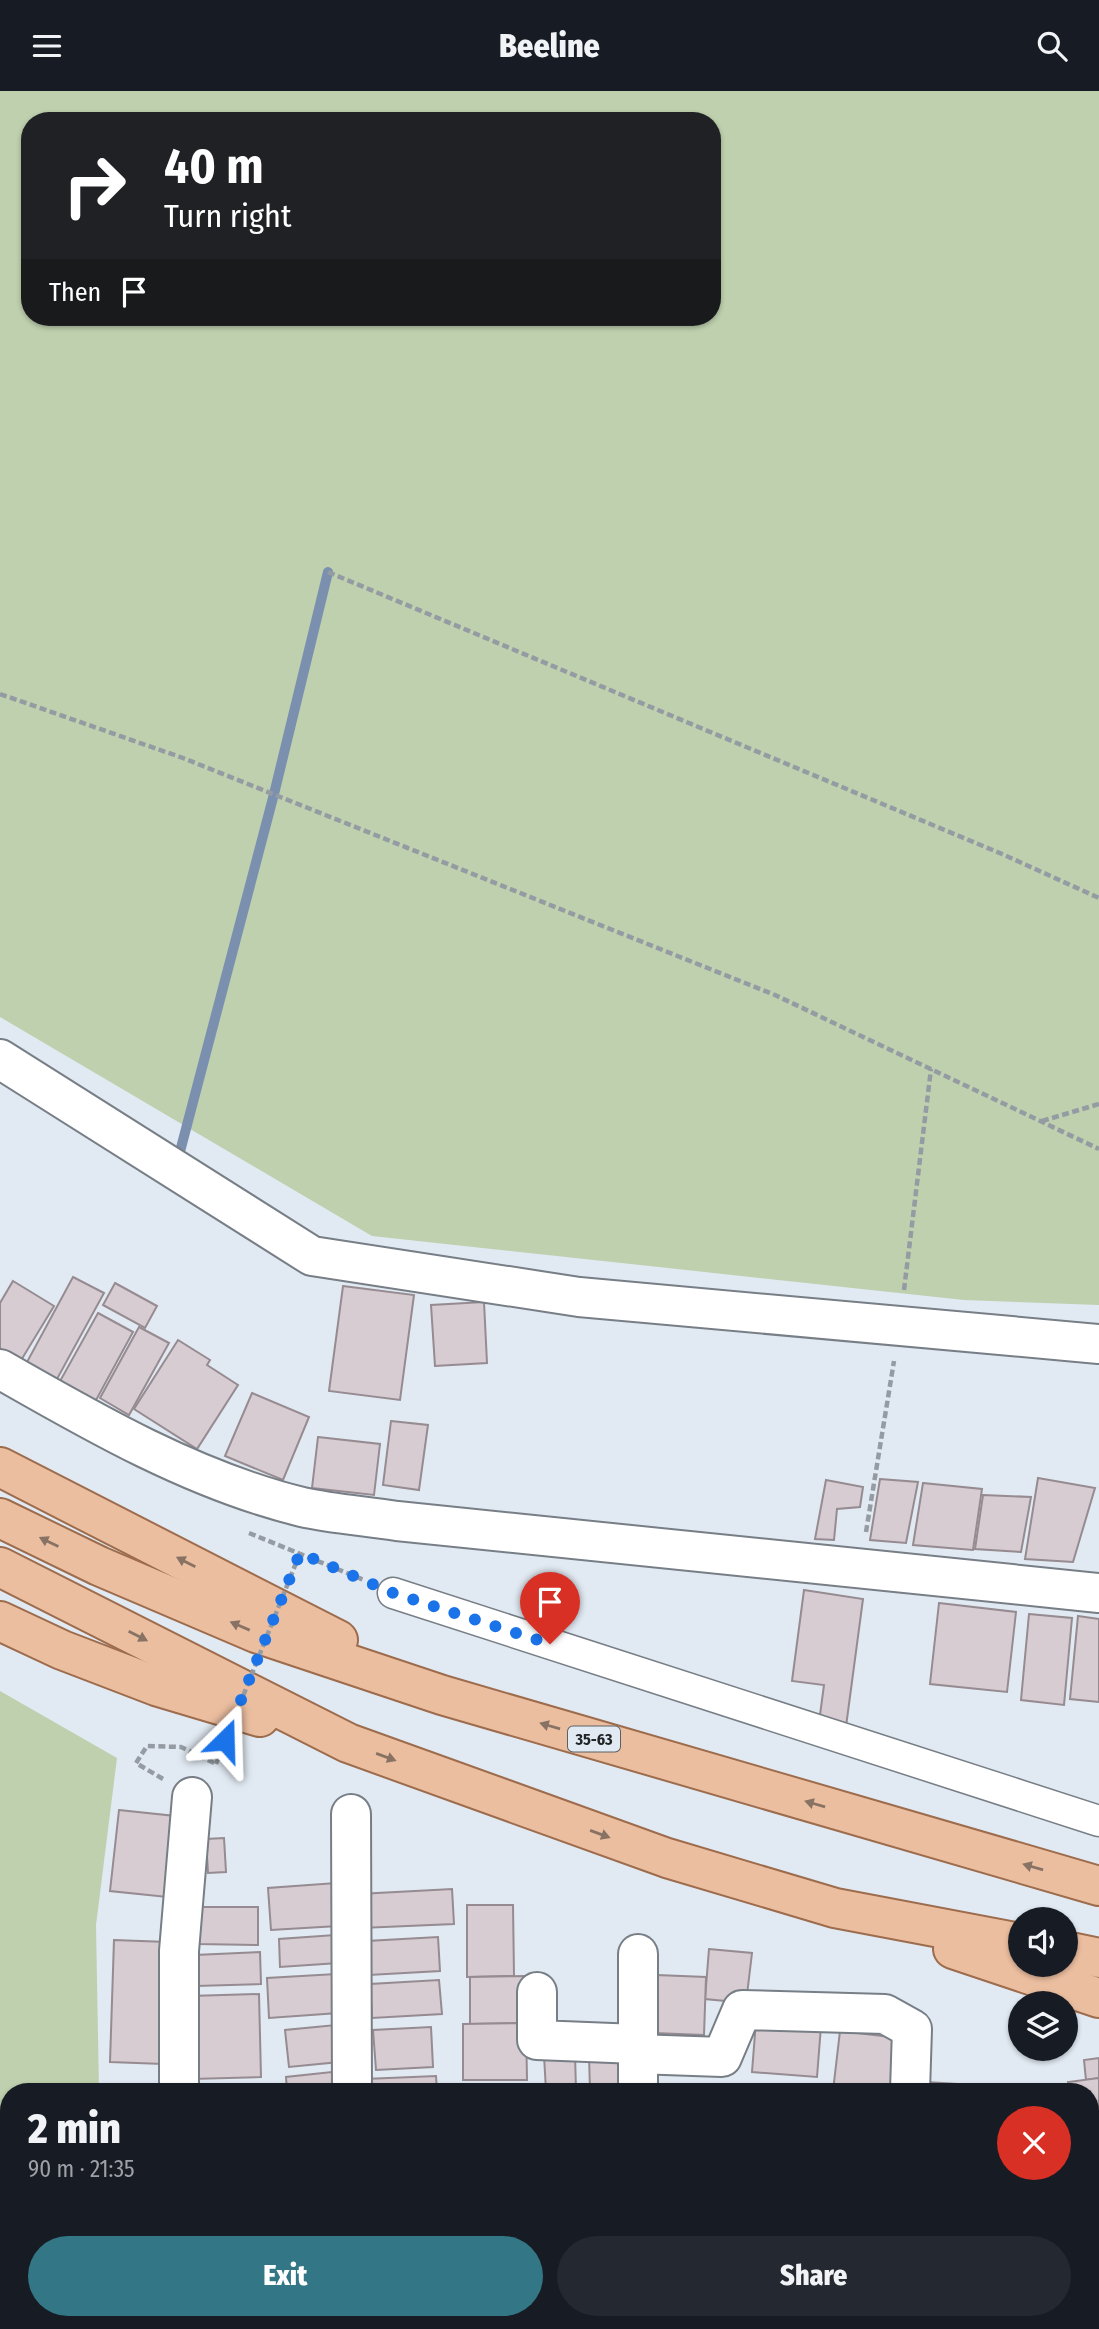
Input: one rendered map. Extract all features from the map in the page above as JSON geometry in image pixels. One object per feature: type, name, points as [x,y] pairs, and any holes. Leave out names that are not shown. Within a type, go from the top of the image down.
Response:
[{"type":"main road","points":[[0,1467],[442,1695]]},
{"type":"main road","name":"35-63","points":[[0,1517],[99,1566],[256,1633],[442,1695],[1099,1886]]},
{"type":"main road","points":[[0,1567],[348,1743]]},
{"type":"main road","points":[[0,1621],[62,1650],[156,1686],[348,1743],[667,1858],[835,1908],[1099,1999]]},
{"type":"main road","points":[[835,1908],[1008,1941]]},
{"type":"main road","points":[[1078,1954],[1099,1958]]},
{"type":"street","points":[[0,1059],[312,1257],[579,1297],[1099,1344]]},
{"type":"street","points":[[0,1369],[90,1421],[226,1484],[303,1507],[397,1521],[1099,1593]]},
{"type":"street","points":[[393,1593],[1099,1821]]},
{"type":"street","points":[[179,2083],[179,1951],[192,1797]]},
{"type":"street","points":[[351,1814],[352,2083]]},
{"type":"street","points":[[637,2063],[638,1954]]},
{"type":"street","points":[[537,1992],[537,2040],[637,2063],[722,2057],[743,2010],[885,2014],[912,2029],[910,2083]]},
{"type":"path","points":[[328,572],[990,848],[1099,898]]},
{"type":"path","points":[[0,694],[183,758],[775,995],[1099,1149]]},
{"type":"path","points":[[1041,1121],[1099,1104]]},
{"type":"path","points":[[240,1530],[393,1593]]},
{"type":"path","points":[[192,1797],[136,1763],[147,1746],[181,1747],[216,1764],[300,1553]]},
{"type":"green space","points":[[0,91],[1099,91],[1099,1305],[964,1300],[372,1236],[0,1017]]},
{"type":"green space","points":[[0,1691],[117,1758],[96,1925],[99,2083],[0,2083]]},
{"type":"building","points":[[73,1277],[104,1293],[57,1379],[27,1362]]},
{"type":"building","points":[[13,1281],[54,1306],[20,1362],[0,1350],[0,1303]]},
{"type":"building","points":[[115,1283],[157,1306],[145,1328],[103,1305]]},
{"type":"building","points":[[343,1286],[414,1295],[400,1400],[329,1391]]},
{"type":"building","points":[[484,1302],[487,1363],[435,1366],[431,1305]]},
{"type":"building","points":[[98,1313],[133,1332],[95,1402],[59,1383]]},
{"type":"building","points":[[139,1327],[169,1343],[129,1415],[100,1398]]},
{"type":"building","points":[[178,1340],[210,1360],[207,1365],[238,1385],[197,1449],[134,1409]]},
{"type":"building","points":[[252,1393],[309,1417],[283,1480],[225,1456]]},
{"type":"building","points":[[391,1421],[428,1425],[419,1490],[383,1485]]},
{"type":"building","points":[[318,1437],[380,1444],[374,1495],[312,1488]]},
{"type":"building","points":[[1038,1478],[1095,1488],[1073,1562],[1025,1559]]},
{"type":"building","points":[[880,1479],[918,1482],[906,1543],[870,1540]]},
{"type":"building","points":[[826,1480],[863,1487],[860,1507],[837,1509],[834,1540],[815,1539]]},
{"type":"building","points":[[923,1483],[982,1489],[973,1550],[913,1545]]},
{"type":"building","points":[[983,1495],[1031,1497],[1021,1552],[975,1549]]},
{"type":"building","points":[[804,1590],[863,1599],[845,1734],[818,1730],[824,1685],[792,1681]]},
{"type":"building","points":[[939,1603],[1016,1612],[1007,1692],[930,1684]]},
{"type":"building","points":[[1029,1614],[1072,1618],[1064,1705],[1021,1700]]},
{"type":"building","points":[[1078,1616],[1099,1619],[1099,1702],[1070,1699]]},
{"type":"building","points":[[119,1810],[175,1816],[167,1897],[110,1891]]},
{"type":"building","points":[[224,1838],[226,1872],[208,1873],[206,1839]]},
{"type":"building","points":[[336,1883],[338,1926],[271,1930],[268,1888]]},
{"type":"building","points":[[452,1889],[454,1924],[361,1928],[359,1894]]},
{"type":"building","points":[[467,1905],[513,1905],[514,1976],[467,1977]]},
{"type":"building","points":[[198,1907],[258,1907],[258,1945],[198,1944]]},
{"type":"building","points":[[335,1935],[338,1963],[280,1967],[279,1939]]},
{"type":"building","points":[[438,1937],[440,1971],[369,1975],[367,1941]]},
{"type":"building","points":[[114,1940],[167,1942],[163,2064],[110,2062]]},
{"type":"building","points":[[709,1949],[752,1953],[746,2003],[705,1999]]},
{"type":"building","points":[[260,1952],[261,1984],[196,1986],[195,1955]]},
{"type":"building","points":[[336,1974],[338,2013],[269,2018],[267,1978]]},
{"type":"building","points":[[656,1975],[706,1977],[704,2035],[654,2033]]},
{"type":"building","points":[[526,1976],[526,2023],[470,2024],[470,1977]]},
{"type":"building","points":[[439,1980],[442,2014],[372,2018],[370,1984]]},
{"type":"building","points":[[259,1994],[261,2077],[192,2079],[190,1996]]},
{"type":"building","points":[[756,2021],[821,2026],[817,2077],[752,2072]]},
{"type":"building","points":[[526,2023],[527,2080],[463,2080],[463,2024]]},
{"type":"building","points":[[336,2025],[339,2062],[289,2067],[285,2030]]},
{"type":"building","points":[[431,2027],[433,2067],[376,2070],[373,2030]]},
{"type":"building","points":[[840,2031],[908,2039],[903,2083],[834,2083]]},
{"type":"building","points":[[575,2054],[576,2083],[546,2083],[544,2055]]},
{"type":"building","points":[[624,2054],[624,2083],[590,2083],[589,2055]]},
{"type":"building","points":[[1099,2058],[1099,2078],[1086,2080],[1084,2060]]},
{"type":"building","points":[[341,2071],[342,2083],[286,2083],[286,2077]]},
{"type":"building","points":[[436,2076],[436,2083],[365,2083],[365,2079]]},
{"type":"building","points":[[1099,2078],[1099,2083],[1068,2082]]},
{"type":"waterway","points":[[177,1163],[274,794],[328,572]]},
{"type":"route","points":[[225,1740],[300,1553],[393,1593],[550,1644]]}]
